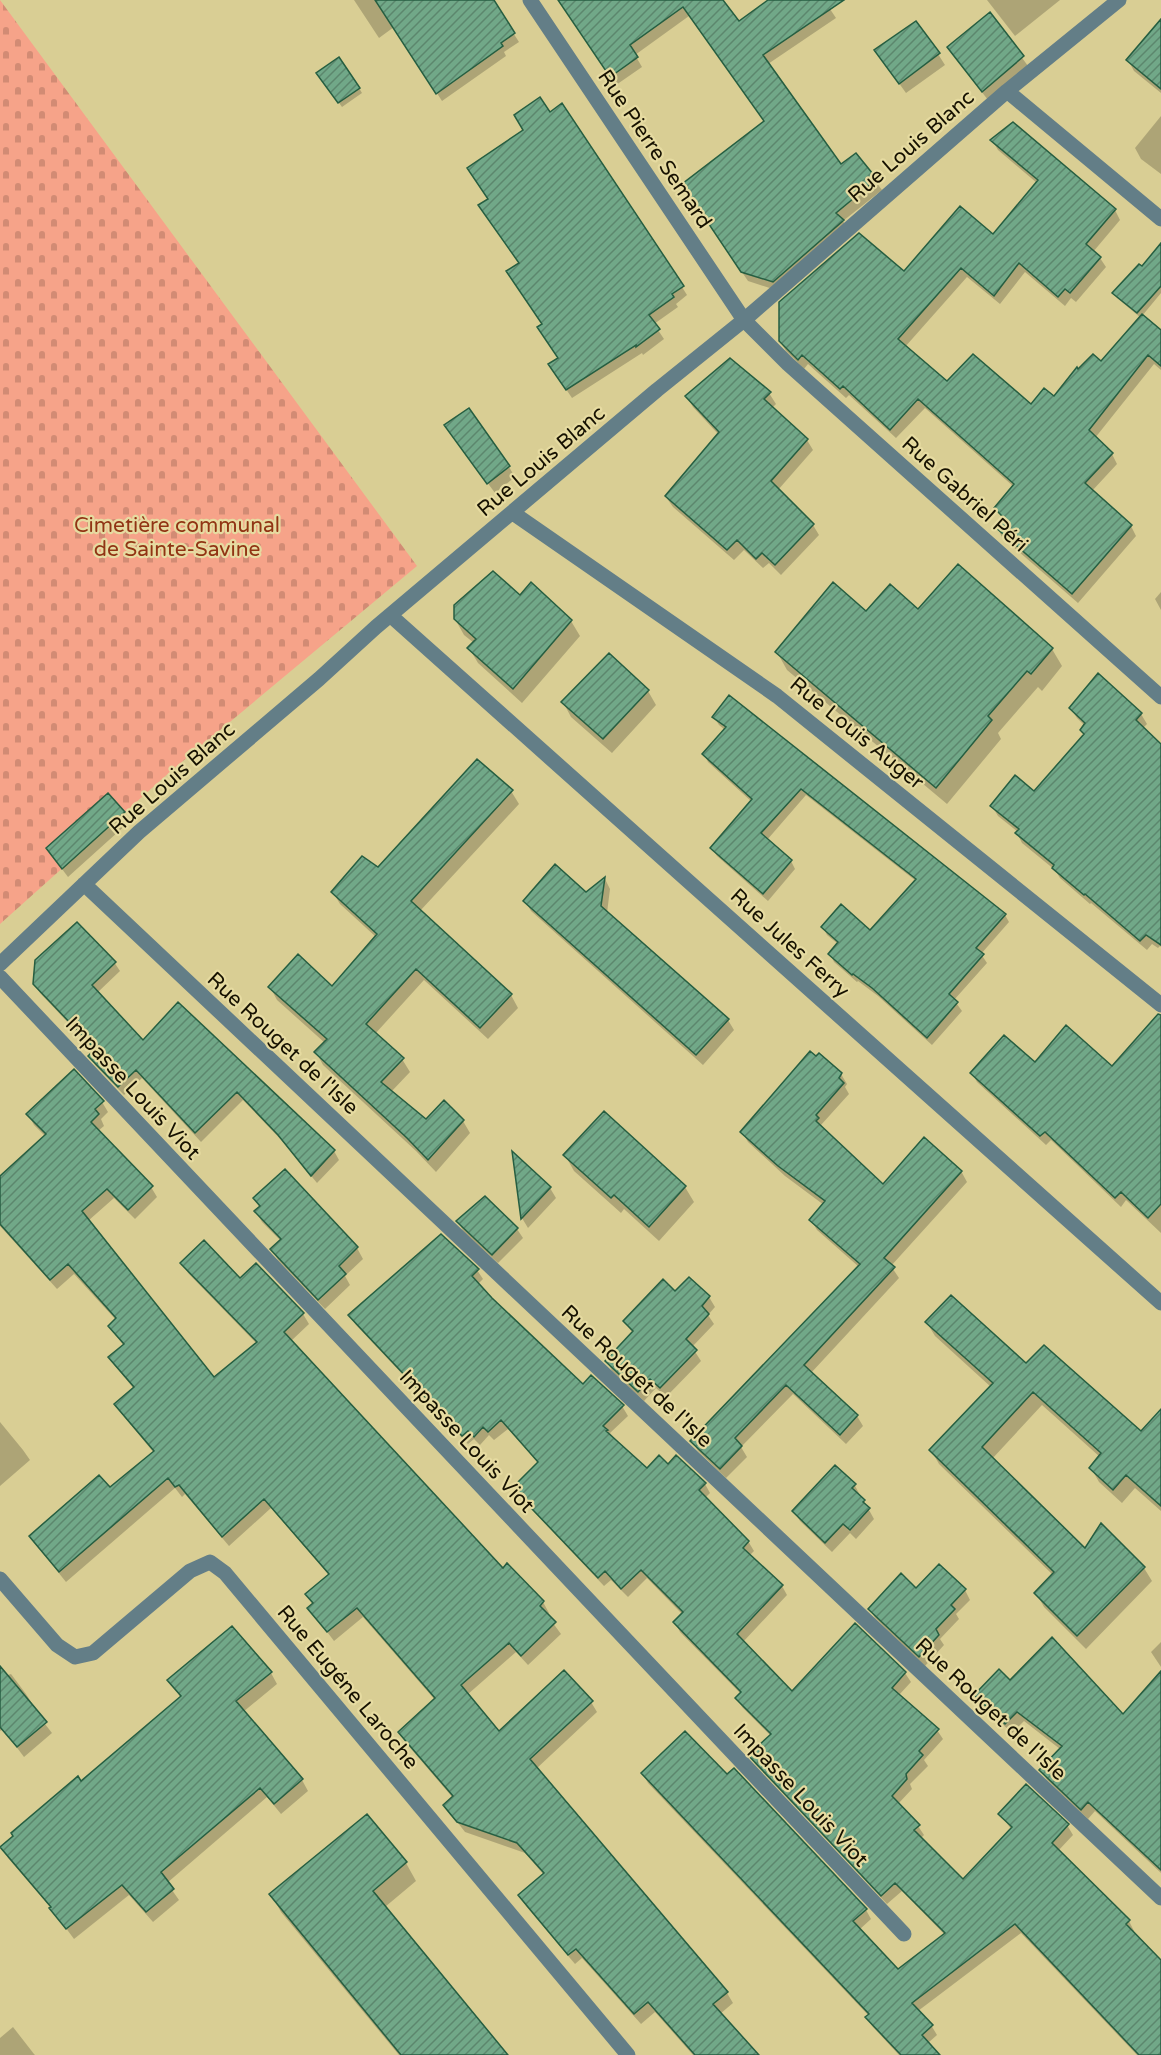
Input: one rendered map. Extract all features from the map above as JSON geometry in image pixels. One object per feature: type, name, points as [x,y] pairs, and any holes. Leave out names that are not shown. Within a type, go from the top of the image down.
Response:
[{"type":"street","name":"Rue Pierre Semard","points":[[530,0],[744,320]]},
{"type":"street","name":"Rue Louis Blanc","points":[[0,964],[145,827],[312,686],[390,615],[657,390],[744,320],[1007,91],[1119,0]]},
{"type":"street","points":[[1007,91],[1161,219]]},
{"type":"street","name":"Rue Gabriel Péri","points":[[744,320],[788,364],[1161,697]]},
{"type":"street","name":"Rue Louis Auger","points":[[513,513],[777,696],[1161,1005]]},
{"type":"street","name":"Rue Jules Ferry","points":[[390,615],[1161,1303]]},
{"type":"street","name":"Rue Rouget de l'Isle","points":[[84,884],[1161,1898]]},
{"type":"street","name":"Impasse Louis Viot","points":[[0,977],[903,1934]]},
{"type":"street","name":"Rue Eugéne Laroche","points":[[0,1579],[57,1645],[75,1657],[93,1653],[190,1571],[210,1562],[225,1573],[628,2055]]},
{"type":"green space","name":"Cimetière communal de Sainte-Savine","points":[[0,0],[417,566],[171,771],[0,924]]},
{"type":"building","points":[[375,0],[494,0],[515,33],[501,43],[503,46],[436,94]]},
{"type":"building","points":[[558,0],[723,0],[739,21],[768,0],[844,0],[763,55],[841,164],[856,153],[877,179],[836,213],[844,220],[773,282],[741,272],[682,184],[764,121],[683,7],[630,45],[638,57],[610,77]]},
{"type":"building","points":[[990,12],[1024,56],[982,92],[947,47]]},
{"type":"building","points":[[1161,19],[1161,89],[1126,60]]},
{"type":"building","points":[[916,21],[940,53],[899,84],[874,50]]},
{"type":"building","points":[[339,57],[360,88],[338,103],[316,73]]},
{"type":"building","points":[[540,97],[550,112],[562,103],[684,286],[672,294],[674,297],[649,315],[660,329],[636,347],[636,345],[566,390],[548,364],[558,358],[537,327],[542,324],[506,271],[519,263],[478,205],[488,199],[467,168],[523,130],[514,115]]},
{"type":"building","points":[[1013,122],[1116,209],[1086,244],[1101,257],[1070,293],[1065,289],[1058,297],[1019,263],[994,296],[961,268],[898,339],[947,381],[973,354],[1031,404],[1044,388],[1054,396],[1077,367],[1078,369],[1093,354],[1101,361],[1142,314],[1161,330],[1161,366],[1148,355],[1089,430],[1113,453],[1085,483],[1132,525],[1072,594],[995,527],[1003,517],[994,508],[1014,484],[918,399],[890,430],[843,386],[840,389],[802,355],[798,360],[779,341],[779,302],[859,233],[904,271],[960,206],[993,234],[1038,180],[990,140]]},
{"type":"building","points":[[1161,243],[1161,286],[1137,313],[1112,293],[1139,264],[1142,266]]},
{"type":"building","points":[[730,358],[771,392],[764,399],[808,439],[771,481],[814,524],[775,565],[762,553],[756,559],[737,540],[727,550],[665,496],[719,432],[685,396]]},
{"type":"building","points":[[469,408],[510,466],[487,484],[444,425]]},
{"type":"building","points":[[958,564],[1053,648],[1031,674],[1027,671],[988,716],[992,720],[936,788],[775,652],[833,582],[866,611],[890,584],[918,609]]},
{"type":"building","points":[[493,571],[520,595],[531,582],[572,620],[513,689],[467,648],[476,639],[454,619],[454,605]]},
{"type":"building","points":[[609,653],[649,690],[603,739],[561,702]]},
{"type":"building","points":[[1098,673],[1142,713],[1136,720],[1161,744],[1161,945],[1146,935],[1140,941],[1052,868],[1054,865],[1015,833],[1019,829],[990,806],[1015,775],[1034,791],[1084,734],[1080,730],[1085,723],[1069,708]]},
{"type":"building","points":[[729,695],[1006,914],[976,948],[984,954],[949,994],[958,1002],[927,1038],[872,988],[852,975],[828,954],[838,942],[821,927],[841,904],[870,930],[916,879],[801,789],[761,833],[792,860],[763,894],[710,848],[752,799],[702,754],[726,727],[712,717]]},
{"type":"building","points":[[477,759],[513,790],[411,901],[512,994],[480,1028],[416,969],[366,1024],[404,1058],[381,1082],[426,1119],[444,1100],[464,1120],[428,1160],[314,1052],[327,1039],[268,987],[298,954],[332,986],[377,934],[331,892],[362,856],[378,867]]},
{"type":"building","points":[[108,793],[125,812],[62,869],[46,848]]},
{"type":"building","points":[[555,864],[586,892],[605,877],[601,906],[729,1019],[696,1055],[523,901]]},
{"type":"building","points":[[77,922],[116,962],[92,985],[143,1040],[178,1002],[335,1150],[311,1176],[278,1135],[237,1092],[195,1133],[136,1070],[118,1087],[88,1056],[95,1049],[33,984],[35,960]]},
{"type":"building","points":[[1158,1014],[1161,1015],[1161,1204],[1148,1218],[1121,1192],[1115,1198],[1045,1132],[1040,1136],[970,1073],[1004,1035],[1035,1062],[1066,1025],[1112,1066]]},
{"type":"building","points":[[810,1051],[816,1056],[819,1053],[842,1073],[839,1078],[844,1083],[816,1115],[819,1118],[816,1121],[883,1184],[924,1137],[962,1171],[884,1258],[895,1267],[804,1365],[858,1415],[840,1435],[786,1385],[735,1438],[742,1446],[720,1469],[690,1441],[860,1264],[809,1220],[825,1201],[778,1166],[740,1132]]},
{"type":"building","points":[[74,1069],[104,1101],[95,1109],[99,1114],[91,1122],[153,1186],[128,1210],[107,1189],[82,1211],[214,1377],[257,1342],[180,1263],[204,1240],[240,1278],[256,1263],[304,1313],[284,1332],[503,1568],[507,1563],[544,1601],[540,1606],[556,1622],[521,1656],[509,1643],[461,1685],[499,1731],[564,1670],[593,1701],[530,1759],[728,1992],[713,2004],[759,2055],[695,2055],[648,2002],[634,2014],[576,1949],[568,1955],[518,1895],[544,1873],[517,1843],[457,1822],[443,1805],[453,1796],[398,1732],[435,1698],[357,1608],[327,1632],[307,1608],[313,1603],[305,1594],[329,1574],[264,1499],[222,1537],[179,1485],[175,1487],[168,1478],[59,1572],[29,1536],[99,1475],[110,1487],[154,1451],[114,1404],[134,1387],[108,1357],[124,1344],[108,1326],[116,1318],[68,1264],[50,1280],[0,1224],[0,1176],[46,1134],[26,1114]]},
{"type":"building","points":[[604,1111],[686,1186],[649,1227],[614,1195],[611,1198],[563,1155]]},
{"type":"building","points":[[512,1151],[551,1187],[521,1219]]},
{"type":"building","points":[[285,1169],[358,1247],[339,1266],[346,1274],[318,1300],[270,1249],[281,1239],[254,1211],[260,1206],[253,1198]]},
{"type":"building","points":[[485,1196],[518,1228],[492,1255],[456,1221]]},
{"type":"building","points":[[441,1234],[479,1269],[472,1276],[492,1298],[583,1384],[591,1375],[624,1405],[603,1426],[608,1430],[606,1431],[647,1468],[659,1455],[668,1464],[676,1455],[706,1483],[699,1490],[749,1541],[743,1548],[783,1585],[737,1634],[792,1691],[855,1623],[906,1672],[892,1688],[939,1729],[919,1751],[923,1755],[906,1774],[907,1779],[892,1796],[920,1825],[914,1830],[963,1879],[1012,1827],[998,1814],[1026,1784],[1069,1824],[1052,1843],[1130,1920],[1126,1924],[1161,1960],[1161,2055],[1139,2055],[1015,1924],[912,2003],[933,2025],[922,2035],[940,2055],[901,2055],[865,2017],[869,2014],[641,1773],[685,1731],[727,1774],[734,1768],[867,1909],[853,1921],[898,1969],[945,1933],[895,1883],[881,1896],[748,1755],[771,1734],[735,1698],[741,1692],[673,1622],[683,1612],[641,1570],[621,1589],[605,1571],[598,1578],[512,1488],[538,1462],[501,1420],[488,1432],[483,1427],[474,1437],[468,1431],[462,1436],[348,1315]]},
{"type":"building","points":[[689,1277],[710,1296],[702,1306],[709,1314],[686,1339],[697,1350],[660,1388],[650,1379],[638,1392],[605,1361],[633,1331],[623,1321],[663,1279],[675,1291]]},
{"type":"building","points":[[951,1295],[1026,1363],[1044,1345],[1141,1431],[1161,1409],[1161,1506],[1126,1475],[1113,1490],[1089,1468],[1101,1453],[1033,1392],[982,1447],[1085,1548],[1101,1523],[1145,1567],[1077,1636],[1034,1593],[1054,1572],[929,1450],[993,1383],[925,1322]]},
{"type":"building","points":[[835,1465],[856,1484],[852,1488],[870,1508],[850,1530],[843,1524],[825,1543],[792,1511]]},
{"type":"building","points":[[939,1564],[966,1589],[951,1605],[955,1609],[936,1629],[939,1635],[919,1657],[868,1609],[901,1573],[916,1588]]},
{"type":"building","points":[[232,1626],[272,1672],[236,1701],[303,1779],[274,1804],[260,1788],[161,1872],[174,1889],[146,1912],[122,1885],[66,1929],[49,1908],[51,1907],[0,1847],[13,1836],[11,1833],[78,1776],[81,1781],[181,1696],[167,1680]]},
{"type":"building","points":[[1052,1637],[1123,1714],[1161,1671],[1161,1870],[1088,1802],[1081,1810],[1039,1770],[1062,1746],[1017,1712],[1005,1724],[974,1695],[999,1669],[1010,1680]]},
{"type":"building","points":[[0,1666],[47,1722],[17,1747],[0,1727]]},
{"type":"building","points":[[367,1814],[407,1862],[373,1891],[508,2055],[401,2055],[269,1894]]}]
